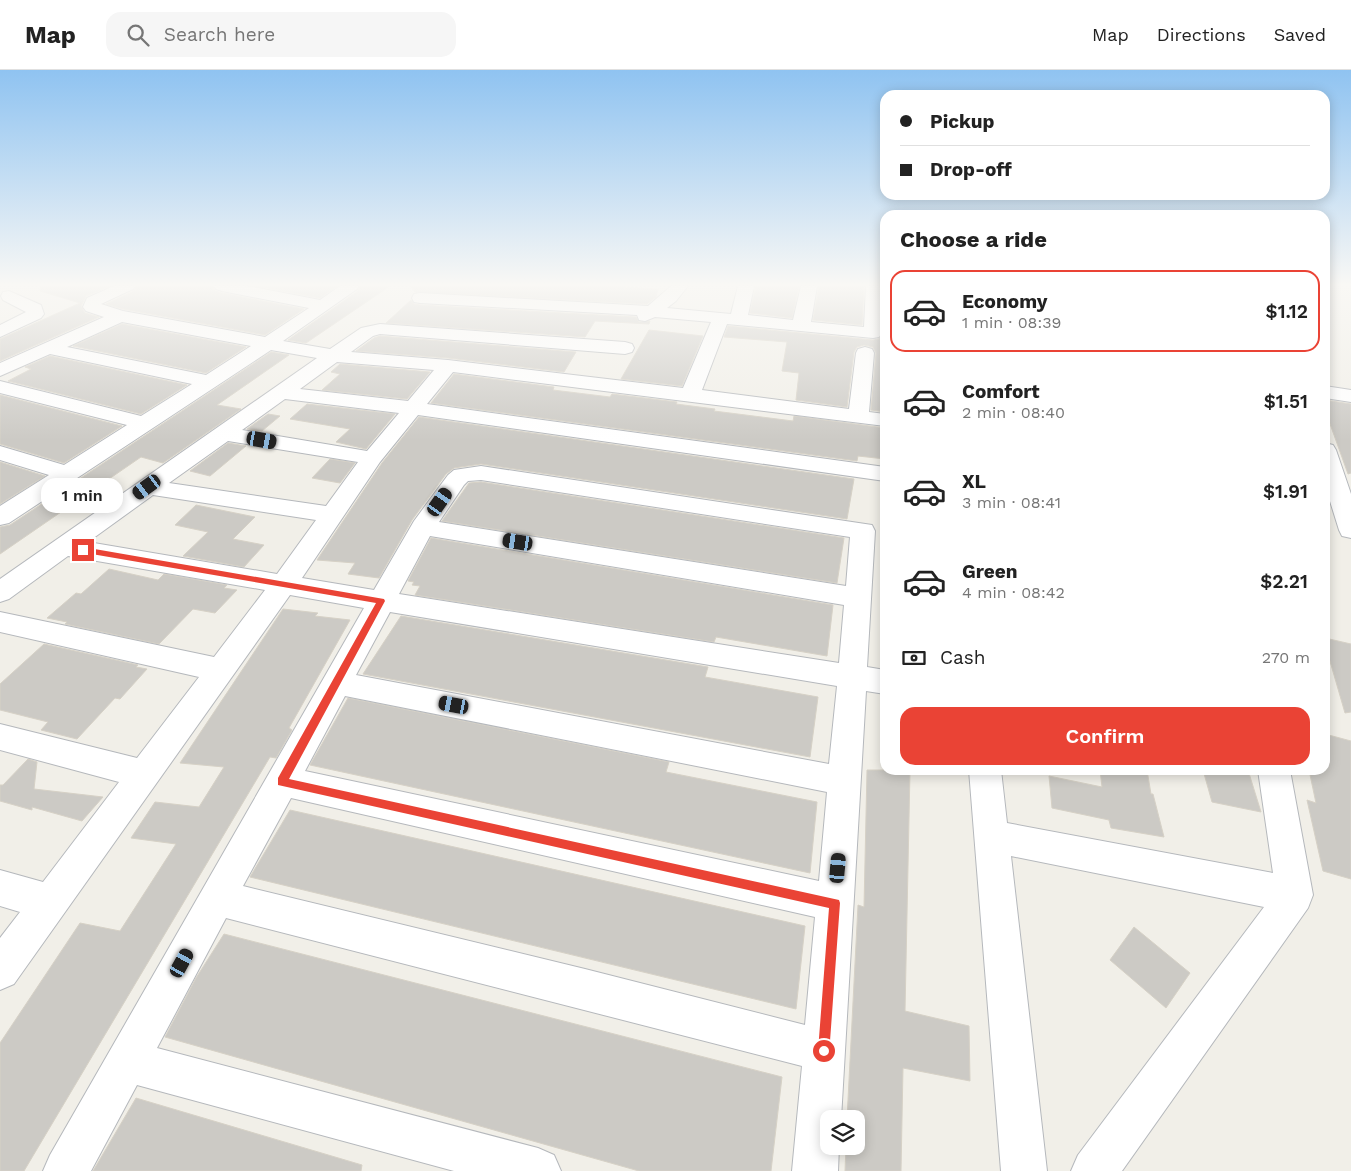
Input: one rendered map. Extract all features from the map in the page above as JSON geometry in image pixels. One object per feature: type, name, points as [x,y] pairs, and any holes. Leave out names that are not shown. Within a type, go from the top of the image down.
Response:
[{"type":"street","points":[[0,370],[71,337]]},
{"type":"street","points":[[232,337],[335,356],[448,366],[615,366]]},
{"type":"street","points":[[0,517],[276,337]]},
{"type":"street","points":[[0,592],[360,337]]},
{"type":"street","points":[[433,337],[615,366],[690,395],[880,419]]},
{"type":"street","points":[[615,366],[632,337]]},
{"type":"street","points":[[690,395],[721,337]]},
{"type":"street","points":[[47,348],[208,381]]},
{"type":"street","points":[[858,417],[865,353]]},
{"type":"street","points":[[0,970],[285,584],[372,458],[448,366]]},
{"type":"street","points":[[0,387],[142,423]]},
{"type":"street","points":[[282,393],[412,408],[880,473]]},
{"type":"street","points":[[1330,393],[1351,396]]},
{"type":"street","points":[[224,434],[372,458]]},
{"type":"street","points":[[0,453],[67,473]]},
{"type":"street","points":[[1330,465],[1351,530]]},
{"type":"street","points":[[66,1171],[422,527],[456,480],[462,475],[481,473],[863,531],[858,598],[868,679],[844,781],[815,1171]]},
{"type":"street","points":[[147,487],[334,515]]},
{"type":"street","points":[[422,527],[858,598]]},
{"type":"street","points":[[65,547],[382,601],[868,679]]},
{"type":"street","points":[[0,622],[220,670]]},
{"type":"street","points":[[337,683],[844,781]]},
{"type":"street","points":[[0,736],[144,774]]},
{"type":"street","points":[[985,775],[1024,1171]]},
{"type":"street","points":[[1094,1171],[1296,895],[1275,775]]},
{"type":"street","points":[[282,782],[835,903]]},
{"type":"street","points":[[991,836],[1296,895]]},
{"type":"street","points":[[0,888],[50,902]]},
{"type":"street","points":[[218,898],[585,989],[824,1051]]},
{"type":"street","points":[[128,1061],[538,1171]]},
{"type":"building","points":[[4,337],[53,337],[0,361],[0,339]]},
{"type":"building","points":[[92,337],[194,337],[246,347],[206,373],[73,346]]},
{"type":"building","points":[[292,337],[314,337],[306,343],[288,340]]},
{"type":"building","points":[[397,337],[576,352],[564,372],[448,358],[356,351],[374,338]]},
{"type":"building","points":[[645,337],[702,337],[682,386],[621,379]]},
{"type":"building","points":[[729,337],[846,337],[880,338],[880,411],[871,410],[876,353],[873,347],[864,345],[857,347],[854,352],[847,407],[796,400],[799,373],[782,371],[787,342]]},
{"type":"building","points":[[271,352],[289,355],[217,405],[241,409],[163,463],[141,457],[0,554],[0,527],[10,525]]},
{"type":"building","points":[[50,356],[187,385],[141,414],[8,381],[31,369],[25,367]]},
{"type":"building","points":[[340,364],[430,372],[407,399],[322,390],[340,374],[331,372]]},
{"type":"building","points":[[454,374],[554,387],[553,390],[610,397],[612,394],[677,402],[676,404],[715,409],[714,411],[793,421],[794,416],[880,427],[880,458],[858,456],[857,461],[431,403]]},
{"type":"building","points":[[0,395],[122,426],[64,463],[0,444]]},
{"type":"building","points":[[1330,401],[1351,404],[1351,473],[1348,474],[1330,424]]},
{"type":"building","points":[[307,404],[395,414],[366,449],[336,442],[350,429],[290,419]]},
{"type":"building","points":[[268,414],[280,416],[262,431],[247,429]]},
{"type":"building","points":[[419,417],[854,479],[847,519],[481,464],[454,468],[446,474],[412,520],[379,578],[348,574],[355,563],[317,560],[382,463]]},
{"type":"building","points":[[228,443],[246,446],[210,476],[190,471]]},
{"type":"building","points":[[330,459],[355,463],[340,483],[312,478]]},
{"type":"building","points":[[0,462],[45,476],[0,504]]},
{"type":"building","points":[[481,482],[844,538],[837,583],[442,521],[469,483]]},
{"type":"building","points":[[196,505],[255,517],[233,539],[264,545],[244,567],[183,556],[208,532],[175,525]]},
{"type":"building","points":[[431,538],[833,605],[827,656],[716,637],[714,642],[415,595],[420,586],[412,585],[414,582],[408,581]]},
{"type":"building","points":[[109,569],[158,580],[164,574],[227,585],[224,588],[237,590],[215,613],[193,609],[159,644],[65,624],[67,622],[47,618],[76,593],[81,594]]},
{"type":"building","points":[[283,609],[318,613],[315,616],[350,620],[289,728],[292,730],[276,758],[270,757],[24,1171],[0,1171],[0,1043],[80,923],[120,931],[176,844],[131,838],[155,802],[199,807],[224,767],[180,763]]},
{"type":"building","points":[[401,616],[708,667],[705,677],[818,697],[810,757],[363,674]]},
{"type":"building","points":[[1330,639],[1351,644],[1351,712],[1345,713],[1330,661]]},
{"type":"building","points":[[44,644],[138,665],[136,667],[147,669],[120,699],[115,698],[77,739],[41,730],[48,722],[0,710],[0,684]]},
{"type":"building","points":[[348,698],[669,762],[666,772],[817,802],[810,873],[310,765]]},
{"type":"building","points":[[1330,735],[1351,741],[1351,879],[1323,871],[1307,800],[1316,803],[1310,775],[1330,775]]},
{"type":"building","points":[[28,759],[37,762],[34,789],[103,797],[82,821],[32,807],[32,810],[0,801],[0,785],[3,785]]},
{"type":"building","points":[[867,770],[880,770],[880,775],[910,775],[905,1011],[969,1026],[970,1081],[903,1068],[901,1171],[845,1171],[846,1155],[865,1155],[865,1110],[847,1110],[858,905],[864,907]]},
{"type":"building","points":[[1101,775],[1148,775],[1151,794],[1153,794],[1164,837],[1111,828],[1109,820],[1052,808],[1049,776],[1102,787]]},
{"type":"building","points":[[1204,775],[1250,775],[1261,812],[1212,802]]},
{"type":"building","points":[[290,810],[805,926],[796,1009],[250,877]]},
{"type":"building","points":[[1134,927],[1190,973],[1166,1008],[1110,960]]},
{"type":"building","points":[[224,934],[782,1077],[771,1171],[639,1171],[165,1037],[196,978]]},
{"type":"building","points":[[136,1098],[362,1165],[361,1171],[93,1171]]},
{"type":"route","points":[[83,550],[382,601],[282,782],[835,903],[824,1051]]}]
